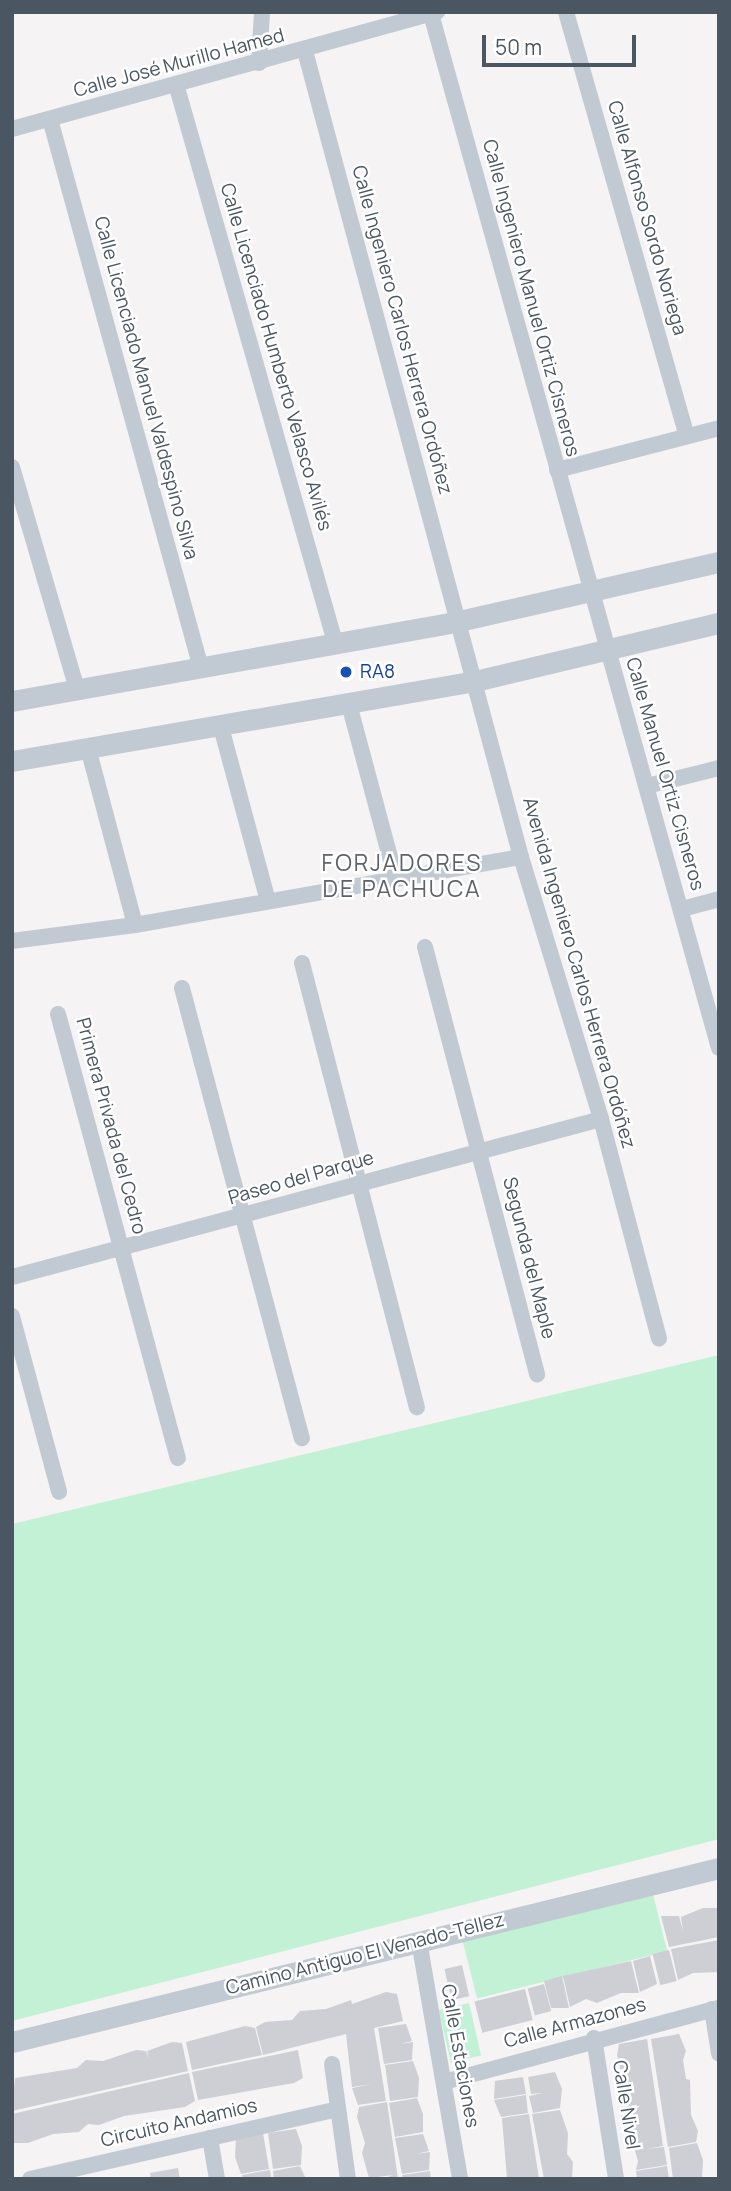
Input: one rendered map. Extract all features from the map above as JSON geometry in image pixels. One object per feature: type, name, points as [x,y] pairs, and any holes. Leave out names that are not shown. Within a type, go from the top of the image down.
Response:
[{"type":"street","points":[[259,63],[262,12]]},
{"type":"street","name":"Calle Alfonso Sordo Noriega","points":[[565,12],[688,436]]},
{"type":"street","name":"Calle José Murillo Hamed","points":[[12,129],[305,51],[434,13]]},
{"type":"street","name":"Calle Ingeniero Manuel Ortiz Cisneros","points":[[434,13],[556,470],[592,594]]},
{"type":"street","name":"Calle Ingeniero Carlos Herrera Ordóñez","points":[[305,51],[459,621]]},
{"type":"street","name":"Calle Licenciado Humberto Velasco Avilés","points":[[176,84],[335,642]]},
{"type":"street","name":"Calle Licenciado Manuel Valdespino Silva","points":[[50,119],[201,668]]},
{"type":"street","points":[[556,470],[719,428]]},
{"type":"street","points":[[12,467],[76,689]]},
{"type":"street","points":[[12,701],[459,621],[592,594],[719,562]]},
{"type":"street","name":"Calle Manuel Ortiz Cisneros","points":[[592,594],[718,1039]]},
{"type":"street","name":"Avenida Ingeniero Carlos Herrera Ordóñez","points":[[459,621],[521,857],[601,1119],[659,1338]]},
{"type":"street","points":[[12,761],[475,681],[719,623]]},
{"type":"street","points":[[349,704],[396,879]]},
{"type":"street","points":[[220,727],[268,901]]},
{"type":"street","points":[[88,748],[135,925]]},
{"type":"street","points":[[648,786],[719,768]]},
{"type":"street","points":[[12,942],[135,925],[521,857]]},
{"type":"street","points":[[682,909],[719,900]]},
{"type":"street","name":"Segunda del Maple","points":[[425,947],[537,1375]]},
{"type":"street","points":[[302,963],[362,1183],[416,1406]]},
{"type":"street","points":[[183,988],[302,1438]]},
{"type":"street","name":"Primera Privada del Cedro","points":[[58,1014],[178,1458]]},
{"type":"street","name":"Paseo del Parque","points":[[12,1277],[601,1119]]},
{"type":"street","points":[[12,1316],[59,1492]]},
{"type":"street","name":"Camino Antiguo El Venado-Tellez","points":[[12,2042],[719,1868]]},
{"type":"street","name":"Calle Estaciones","points":[[419,1941],[460,2179]]},
{"type":"street","points":[[715,2009],[719,2053]]},
{"type":"street","name":"Calle Armazones","points":[[444,2082],[594,2038],[715,2009]]},
{"type":"street","name":"Calle Nivel","points":[[594,2038],[616,2179]]},
{"type":"street","points":[[332,2064],[348,2179]]},
{"type":"street","name":"Circuito Andamios","points":[[30,2179],[86,2172],[210,2138],[338,2109]]},
{"type":"street","points":[[210,2138],[217,2179]]},
{"type":"green space","points":[[719,1355],[719,1839],[12,2021],[12,1524]]},
{"type":"green space","points":[[652,1890],[667,1951],[477,1999],[462,1937]]},
{"type":"green space","points":[[469,2003],[481,2056],[451,2063],[439,2010]]},
{"type":"building","points":[[703,1908],[719,1908],[719,1937],[669,1947],[661,1916],[679,1916],[683,1931],[681,1917]]},
{"type":"building","points":[[719,1940],[719,1972],[693,1973],[678,1980],[671,1949]]},
{"type":"building","points":[[669,1950],[677,1981],[660,1985],[653,1954]]},
{"type":"building","points":[[650,1956],[657,1984],[640,1992],[633,1961]]},
{"type":"building","points":[[631,1961],[639,1993],[621,1993],[597,2003],[586,1999],[570,2007],[563,1976]]},
{"type":"building","points":[[462,1965],[469,1996],[452,2000],[444,1969]]},
{"type":"building","points":[[562,1976],[569,2008],[551,2008],[544,1981]]},
{"type":"building","points":[[544,1984],[551,2011],[535,2015],[528,1988]]},
{"type":"building","points":[[525,1989],[533,2020],[482,2033],[475,2002]]},
{"type":"building","points":[[386,1992],[397,1994],[403,2021],[374,2028],[386,2101],[358,2105],[352,2088],[372,2084],[352,2087],[346,2034],[263,2055],[256,2027],[265,2022],[292,2020],[300,2011],[326,2009],[351,2000],[352,2004]]},
{"type":"building","points":[[406,2024],[412,2041],[400,2044],[413,2042],[412,2060],[384,2064],[378,2028]]},
{"type":"building","points":[[245,2026],[255,2028],[262,2055],[192,2070],[186,2042]]},
{"type":"building","points":[[679,2034],[686,2051],[683,2060],[686,2079],[690,2080],[691,2115],[698,2131],[696,2142],[668,2147],[651,2039]]},
{"type":"building","points":[[647,2039],[663,2146],[646,2149],[664,2147],[667,2165],[636,2170],[638,2161],[628,2126],[631,2115],[617,2055],[619,2044]]},
{"type":"building","points":[[172,2042],[182,2043],[188,2071],[12,2111],[15,2078],[77,2068],[86,2060],[103,2061],[136,2050],[146,2051],[149,2059],[147,2051]]},
{"type":"building","points":[[298,2050],[303,2078],[294,2083],[198,2100],[192,2072]]},
{"type":"building","points":[[413,2061],[419,2078],[418,2097],[390,2101],[385,2065]]},
{"type":"building","points":[[555,2072],[562,2089],[560,2108],[533,2113],[529,2096],[543,2093],[531,2094],[528,2077]]},
{"type":"building","points":[[189,2073],[195,2101],[185,2107],[124,2116],[99,2125],[88,2124],[79,2132],[53,2134],[28,2143],[12,2143],[12,2114]]},
{"type":"building","points":[[523,2077],[526,2094],[494,2099],[495,2081]]},
{"type":"building","points":[[526,2095],[528,2113],[501,2117],[494,2100]]},
{"type":"building","points":[[417,2098],[423,2114],[423,2132],[395,2137],[389,2103]]},
{"type":"building","points":[[387,2102],[398,2179],[383,2179],[393,2175],[369,2178],[362,2153],[365,2143],[357,2117],[359,2107]]},
{"type":"building","points":[[560,2110],[568,2133],[567,2154],[573,2162],[572,2179],[544,2179],[532,2114]]},
{"type":"building","points":[[529,2114],[539,2179],[507,2179],[502,2118]]},
{"type":"building","points":[[296,2129],[302,2146],[301,2165],[273,2169],[268,2133]]},
{"type":"building","points":[[263,2133],[269,2169],[241,2174],[235,2157],[236,2138]]},
{"type":"building","points":[[423,2134],[429,2151],[415,2154],[430,2152],[429,2170],[402,2174],[395,2138]]},
{"type":"building","points":[[697,2143],[703,2160],[702,2179],[673,2179],[669,2148]]},
{"type":"building","points":[[300,2166],[306,2179],[274,2179],[273,2171]]},
{"type":"building","points":[[667,2166],[669,2179],[637,2178],[636,2171]]},
{"type":"building","points":[[178,2168],[180,2179],[151,2179],[150,2173]]},
{"type":"building","points":[[270,2170],[271,2179],[243,2179],[242,2175]]},
{"type":"building","points":[[430,2171],[431,2179],[403,2179],[402,2175]]},
{"type":"place","name":"RA8","points":[[346,672]]},
{"type":"district","name":"FORJADORES DE PACHUCA","points":[[402,875]]}]
